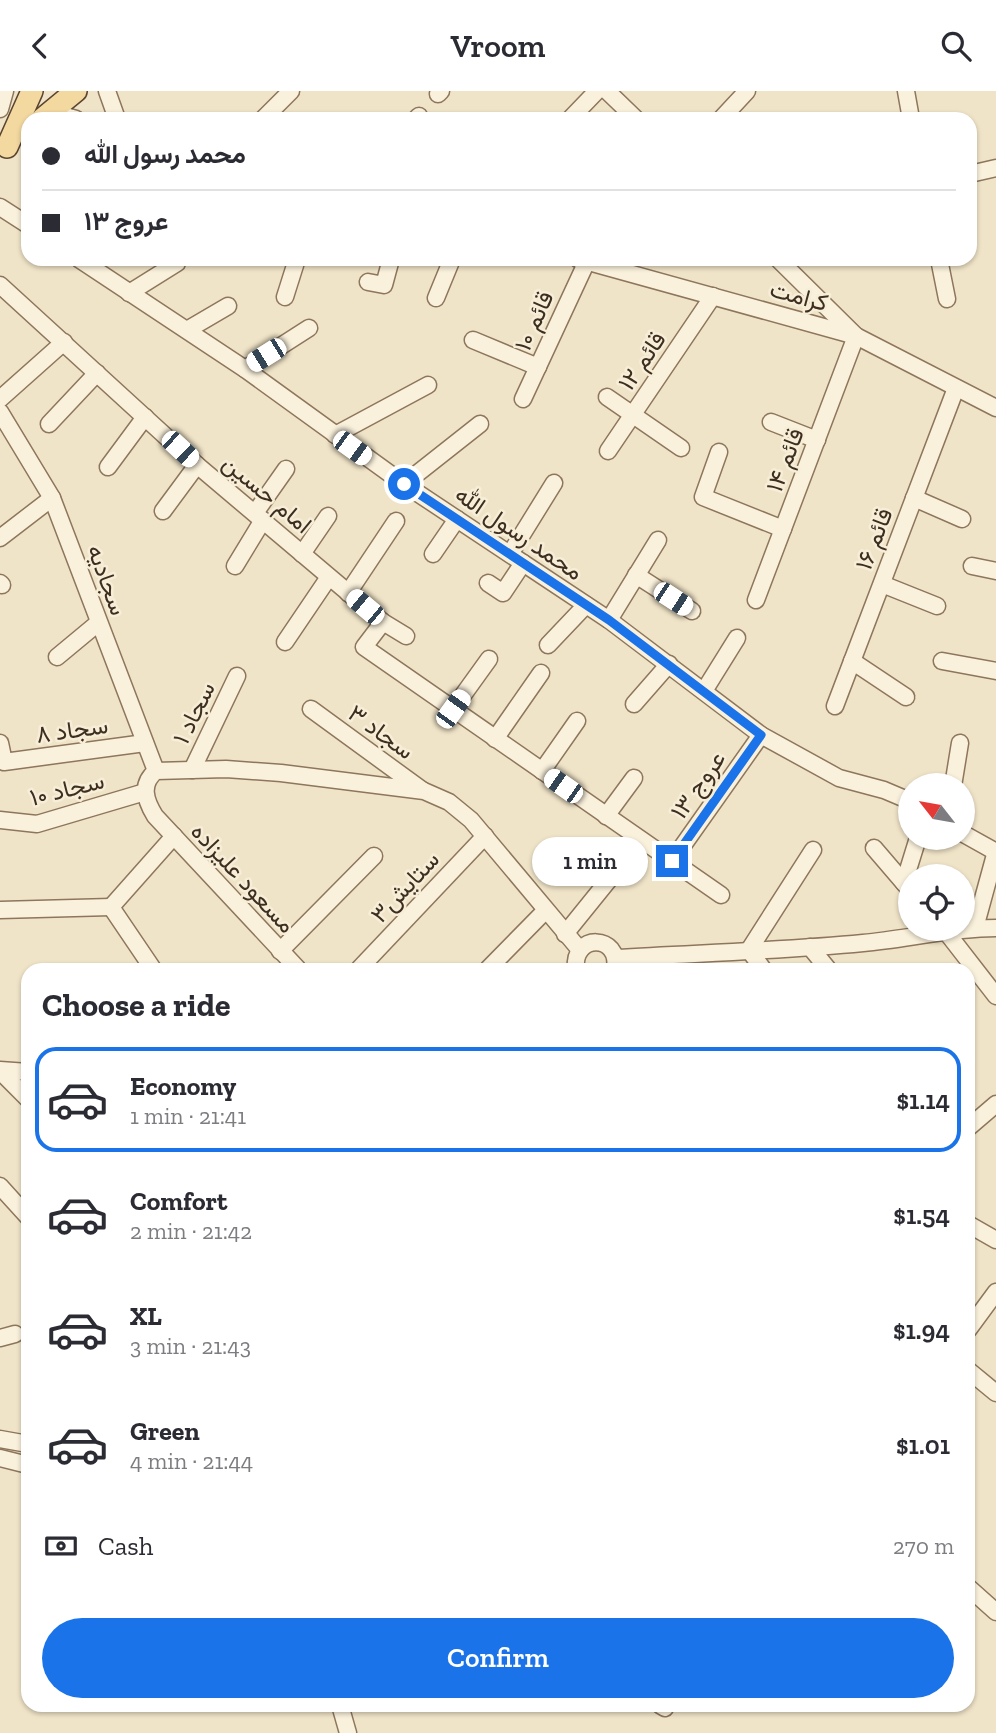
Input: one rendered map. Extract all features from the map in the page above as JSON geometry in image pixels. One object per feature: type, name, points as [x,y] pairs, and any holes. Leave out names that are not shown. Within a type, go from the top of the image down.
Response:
[{"type":"main road","points":[[22,112],[32,91]]},
{"type":"main road","points":[[51,112],[76,91]]},
{"type":"main road","points":[[4,150],[21,114]]},
{"type":"main road","points":[[4,150],[21,137]]},
{"type":"street","points":[[0,109],[5,91]]},
{"type":"street","points":[[107,91],[114,112]]},
{"type":"street","points":[[270,112],[291,91]]},
{"type":"street","points":[[577,112],[597,91]]},
{"type":"street","points":[[607,91],[629,112]]},
{"type":"street","points":[[728,112],[747,91]]},
{"type":"street","points":[[906,91],[910,112]]},
{"type":"street","points":[[977,172],[996,168]]},
{"type":"street","points":[[0,207],[21,220]]},
{"type":"street","name":"محمد رسول الله","points":[[90,266],[245,369],[404,484],[609,620],[761,735],[839,778],[898,796]]},
{"type":"street","points":[[130,293],[172,266]]},
{"type":"street","points":[[285,297],[294,266]]},
{"type":"street","points":[[376,283],[387,266]]},
{"type":"street","points":[[436,298],[449,266]]},
{"type":"street","name":"قائم ۱۰","points":[[523,399],[581,266]]},
{"type":"street","name":"کرامت","points":[[606,266],[856,336],[996,408]]},
{"type":"street","points":[[785,266],[856,336]]},
{"type":"street","points":[[940,266],[947,299]]},
{"type":"street","name":"امام حسین","points":[[0,285],[197,465],[383,622],[406,636]]},
{"type":"street","name":"قائم ۱۲","points":[[608,451],[713,296]]},
{"type":"street","points":[[187,330],[228,306]]},
{"type":"street","points":[[245,369],[309,328]]},
{"type":"street","name":"قائم ۱۴","points":[[756,600],[856,336]]},
{"type":"street","points":[[472,341],[538,367]]},
{"type":"street","points":[[0,399],[64,342]]},
{"type":"street","points":[[48,424],[97,373]]},
{"type":"street","points":[[335,436],[428,385]]},
{"type":"street","name":"قائم ۱۶","points":[[835,706],[956,388]]},
{"type":"street","points":[[607,397],[681,449]]},
{"type":"street","name":"سجادیه","points":[[0,412],[52,498],[156,771]]},
{"type":"street","points":[[108,467],[145,417]]},
{"type":"street","points":[[771,422],[817,440]]},
{"type":"street","points":[[404,484],[480,425]]},
{"type":"street","points":[[719,452],[703,497],[783,529]]},
{"type":"street","points":[[163,510],[197,465]]},
{"type":"street","points":[[235,566],[286,469]]},
{"type":"street","points":[[488,583],[503,593],[554,483]]},
{"type":"street","points":[[0,538],[52,498]]},
{"type":"street","points":[[914,498],[962,519]]},
{"type":"street","points":[[302,554],[328,516]]},
{"type":"street","points":[[433,554],[457,519]]},
{"type":"street","points":[[348,593],[396,521]]},
{"type":"street","points":[[609,620],[658,540]]},
{"type":"street","points":[[972,566],[996,571]]},
{"type":"street","points":[[636,575],[692,611]]},
{"type":"street","points":[[285,642],[329,577]]},
{"type":"street","points":[[881,584],[937,605]]},
{"type":"street","points":[[548,645],[586,605]]},
{"type":"street","points":[[383,622],[364,647],[721,894]]},
{"type":"street","points":[[57,657],[98,623]]},
{"type":"street","points":[[704,691],[737,638]]},
{"type":"street","points":[[453,709],[489,659]]},
{"type":"street","points":[[852,661],[906,698]]},
{"type":"street","points":[[943,661],[996,671]]},
{"type":"street","points":[[634,704],[669,664]]},
{"type":"street","points":[[495,739],[541,673]]},
{"type":"street","name":"سجاد ۱","points":[[192,770],[237,676]]},
{"type":"street","name":"سجاد ۳","points":[[310,709],[424,791]]},
{"type":"street","points":[[542,771],[577,722]]},
{"type":"street","name":"عروج ۱۳","points":[[672,861],[761,735]]},
{"type":"street","name":"سجاد ۸","points":[[0,743],[4,762],[145,743]]},
{"type":"street","points":[[955,773],[960,743]]},
{"type":"street","points":[[145,792],[149,777],[156,771],[226,769],[424,791],[449,802],[462,812],[580,950]]},
{"type":"street","points":[[607,816],[634,778]]},
{"type":"street","name":"مسعود علیزاده","points":[[145,792],[148,805],[155,816],[292,963]]},
{"type":"street","name":"سجاد ۱۰","points":[[0,820],[37,824],[145,792]]},
{"type":"street","points":[[0,910],[111,907],[174,836]]},
{"type":"street","name":"ستایش۳","points":[[365,963],[485,837]]},
{"type":"street","points":[[565,934],[641,840]]},
{"type":"street","points":[[975,840],[996,851],[975,928],[996,928]]},
{"type":"street","points":[[874,848],[898,876]]},
{"type":"street","points":[[749,950],[813,850]]},
{"type":"street","points":[[280,951],[374,856]]},
{"type":"street","points":[[111,907],[149,963]]},
{"type":"street","points":[[494,963],[545,911]]},
{"type":"street","points":[[625,963],[898,937]]},
{"type":"street","points":[[953,941],[970,963]]},
{"type":"street","points":[[576,963],[580,950],[586,944],[596,942],[612,950],[615,963]]},
{"type":"street","points":[[810,947],[823,963]]},
{"type":"street","points":[[749,950],[759,963]]},
{"type":"street","points":[[975,969],[996,996]]},
{"type":"street","points":[[0,1071],[21,1072]]},
{"type":"street","points":[[0,1071],[21,1092]]},
{"type":"street","points":[[975,1123],[996,1104]]},
{"type":"street","points":[[0,1186],[21,1209]]},
{"type":"street","points":[[975,1228],[996,1240]]},
{"type":"street","points":[[975,1320],[996,1292]]},
{"type":"street","points":[[975,1376],[996,1393]]},
{"type":"street","points":[[0,1439],[21,1443]]},
{"type":"street","points":[[0,1458],[21,1463]]},
{"type":"street","points":[[975,1592],[993,1604]]},
{"type":"street","points":[[342,1712],[348,1733]]},
{"type":"route","points":[[404,484],[609,620],[761,735],[672,861]]}]
